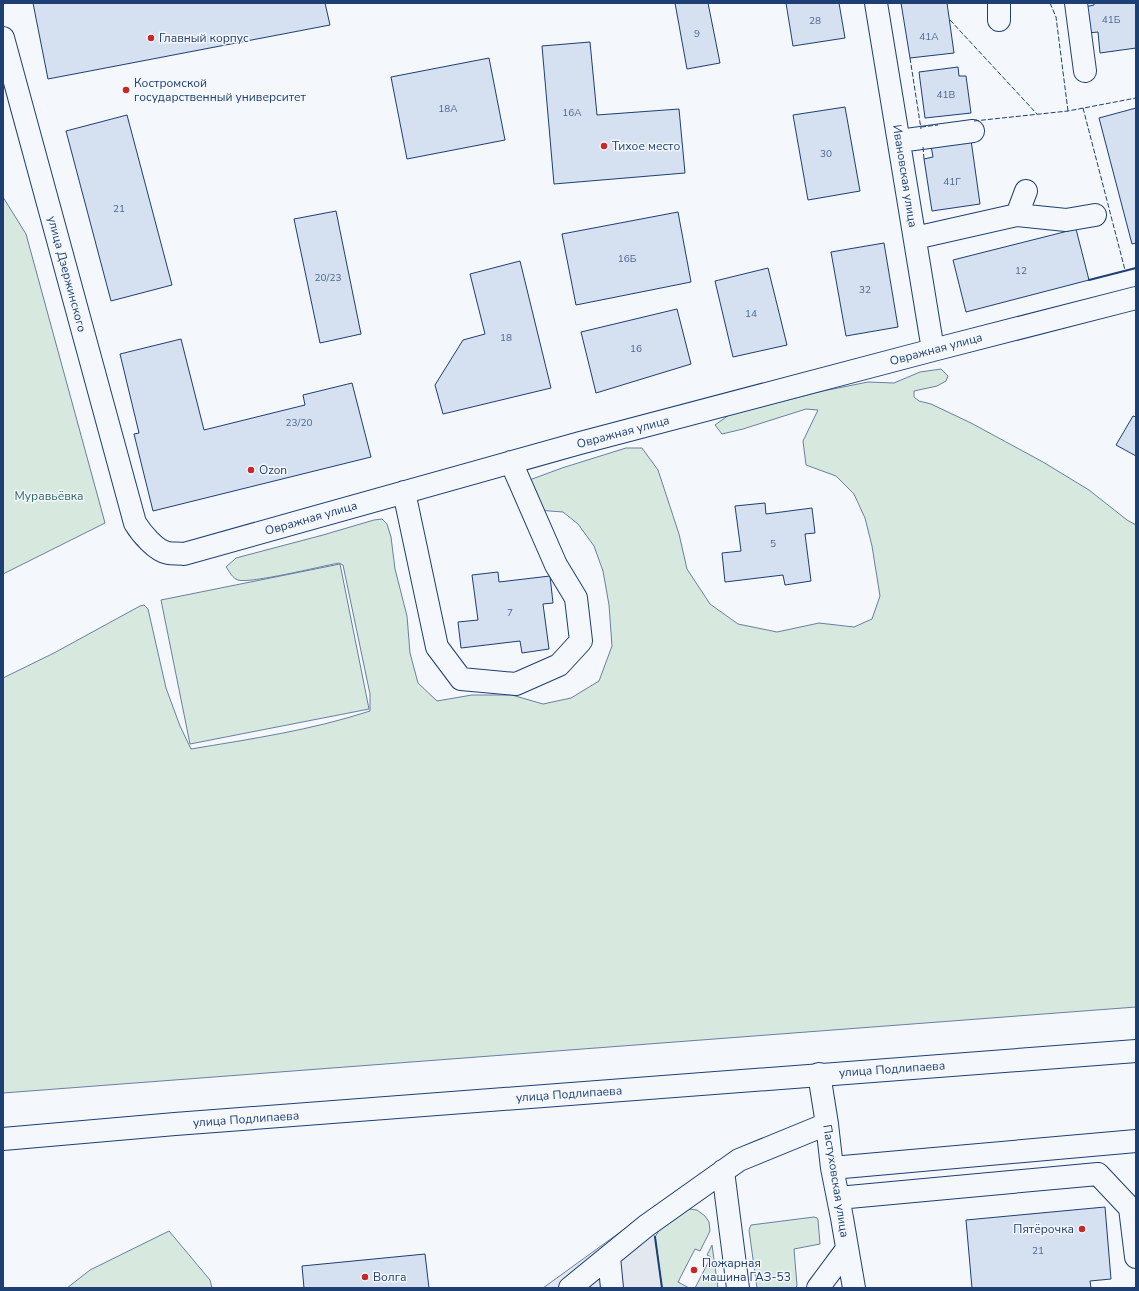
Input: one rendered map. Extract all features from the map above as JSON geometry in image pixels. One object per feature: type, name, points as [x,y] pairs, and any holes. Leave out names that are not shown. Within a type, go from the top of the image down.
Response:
[{"type":"street","name":"Ивановская улица","points":[[876,3],[933,350]]},
{"type":"street","points":[[1076,3],[1085,71]]},
{"type":"street","name":"улица Дзержинского","points":[[3,38],[132,511]]},
{"type":"street","points":[[899,141],[973,131]]},
{"type":"street","points":[[1017,215],[1026,191]]},
{"type":"street","points":[[915,238],[979,218],[1017,215],[1066,220],[1095,215]]},
{"type":"street","name":"Овражная улица","points":[[132,511],[138,527],[150,542],[167,553],[184,554],[511,462],[933,350],[1136,298]]},
{"type":"street","points":[[404,492],[437,647],[461,679],[516,684],[559,665],[582,641],[576,598],[556,565],[511,462]]},
{"type":"street","name":"улица Подлипаева","points":[[3,1139],[175,1124],[1136,1051]]},
{"type":"street","name":"Пастуховская улица","points":[[819,1074],[832,1168],[854,1288]]},
{"type":"street","points":[[570,1288],[646,1226],[739,1160],[827,1124]]},
{"type":"street","points":[[832,1168],[1136,1140]]},
{"type":"street","points":[[723,1171],[738,1288]]},
{"type":"street","points":[[838,1198],[1098,1174],[1133,1210],[1136,1257]]},
{"type":"street","points":[[818,1288],[848,1249]]},
{"type":"street","points":[[609,1257],[612,1288]]},
{"type":"green space","name":"Муравьёвка","points":[[3,197],[26,234],[105,523],[3,574]]},
{"type":"green space","points":[[941,369],[948,376],[946,381],[937,386],[914,391],[914,397],[919,401],[931,404],[971,423],[1043,462],[1089,490],[1127,520],[1136,525],[1136,1007],[3,1093],[3,678],[54,653],[144,605],[148,609],[166,688],[180,726],[191,749],[304,729],[370,711],[370,694],[343,565],[339,563],[245,581],[234,578],[226,567],[236,558],[382,519],[387,524],[391,537],[395,569],[407,616],[410,653],[418,683],[437,701],[472,695],[512,695],[543,704],[571,698],[599,681],[612,646],[609,605],[603,571],[594,546],[578,524],[563,512],[537,510],[524,482],[562,468],[626,448],[642,448],[658,470],[679,534],[687,569],[710,604],[738,624],[777,632],[819,623],[854,627],[872,619],[880,596],[872,546],[865,518],[854,494],[836,476],[806,465],[803,441],[818,410],[806,409],[722,434],[715,425],[729,415],[823,391],[868,382],[894,383],[920,372]]},
{"type":"green space","points":[[340,564],[369,709],[190,744],[161,600]]},
{"type":"green space","points":[[689,1209],[697,1210],[705,1216],[709,1222],[710,1231],[700,1251],[695,1249],[678,1282],[689,1288],[662,1288],[655,1237],[660,1229]]},
{"type":"green space","points":[[814,1217],[818,1220],[820,1244],[794,1249],[796,1288],[757,1288],[749,1230],[751,1225]]},
{"type":"green space","points":[[169,1231],[210,1280],[212,1288],[67,1288],[90,1270]]},
{"type":"green space","points":[[712,1245],[718,1288],[695,1288],[711,1257],[707,1255]]},
{"type":"shaded area","points":[[641,1217],[655,1237],[662,1288],[543,1288]]},
{"type":"building","name":"Главный корпус","points":[[33,3],[325,3],[330,25],[48,79]]},
{"type":"building","points":[[675,3],[708,3],[720,63],[687,69]]},
{"type":"building","points":[[786,3],[839,3],[845,38],[793,46]]},
{"type":"building","points":[[901,3],[947,3],[954,53],[910,58]]},
{"type":"building","points":[[1094,3],[1136,3],[1136,48],[1100,53],[1098,32],[1088,33],[1085,7],[1094,5]]},
{"type":"building","points":[[590,42],[597,115],[679,109],[685,173],[554,184],[542,46]]},
{"type":"building","points":[[489,58],[505,140],[407,159],[391,77]]},
{"type":"building","points":[[958,67],[959,76],[966,76],[971,113],[925,118],[919,72]]},
{"type":"building","points":[[845,107],[860,191],[808,200],[793,115]]},
{"type":"building","points":[[1136,108],[1136,243],[1132,244],[1099,118]]},
{"type":"building","points":[[127,115],[172,285],[111,301],[66,131]]},
{"type":"building","points":[[971,140],[980,204],[932,211],[924,159],[933,157],[931,146]]},
{"type":"building","points":[[336,211],[361,334],[320,343],[294,219]]},
{"type":"building","points":[[678,212],[691,282],[576,305],[562,234]]},
{"type":"building","points":[[1076,229],[1089,280],[966,312],[953,260]]},
{"type":"building","points":[[884,243],[898,327],[846,336],[831,252]]},
{"type":"building","points":[[520,261],[551,388],[443,414],[435,385],[463,340],[485,334],[470,274]]},
{"type":"building","points":[[768,268],[787,345],[733,357],[715,281]]},
{"type":"building","points":[[677,309],[691,364],[596,393],[581,332]]},
{"type":"building","points":[[181,339],[204,430],[305,405],[303,395],[352,383],[371,457],[153,511],[134,434],[139,433],[120,354]]},
{"type":"building","points":[[1133,416],[1136,417],[1136,456],[1116,445]]},
{"type":"building","points":[[765,503],[766,514],[812,508],[815,533],[805,534],[811,581],[785,585],[783,575],[725,582],[722,553],[741,551],[735,506]]},
{"type":"building","points":[[498,572],[499,582],[550,576],[553,603],[543,604],[549,649],[522,653],[520,641],[461,648],[458,622],[478,620],[472,575]]},
{"type":"building","points":[[1105,1207],[1111,1279],[1090,1281],[1091,1288],[972,1288],[966,1220]]},
{"type":"building","name":"Волга","points":[[425,1254],[429,1288],[304,1288],[302,1266]]},
{"type":"fence","points":[[1050,3],[1056,17],[1068,111]]},
{"type":"fence","points":[[950,20],[1037,114]]},
{"type":"fence","points":[[910,58],[921,129]]},
{"type":"fence","points":[[974,121],[1068,111],[1136,98]]},
{"type":"fence","points":[[1083,108],[1125,270]]},
{"type":"fence","points":[[921,127],[938,125]]},
{"type":"fence","points":[[923,147],[924,159]]},
{"type":"wall","points":[[1089,280],[1136,268]]},
{"type":"wall","points":[[655,1237],[662,1288]]},
{"type":"place","name":"Главный корпус","points":[[151,38]]},
{"type":"place","name":"Костромской государственный университет","points":[[126,90]]},
{"type":"place","name":"Тихое место","points":[[604,146]]},
{"type":"place","name":"Ozon","points":[[251,470]]},
{"type":"place","name":"Пятёрочка","points":[[1082,1229]]},
{"type":"place","name":"Пожарная машина ГАЗ-53","points":[[694,1270]]},
{"type":"place","name":"Волга","points":[[365,1277]]}]
